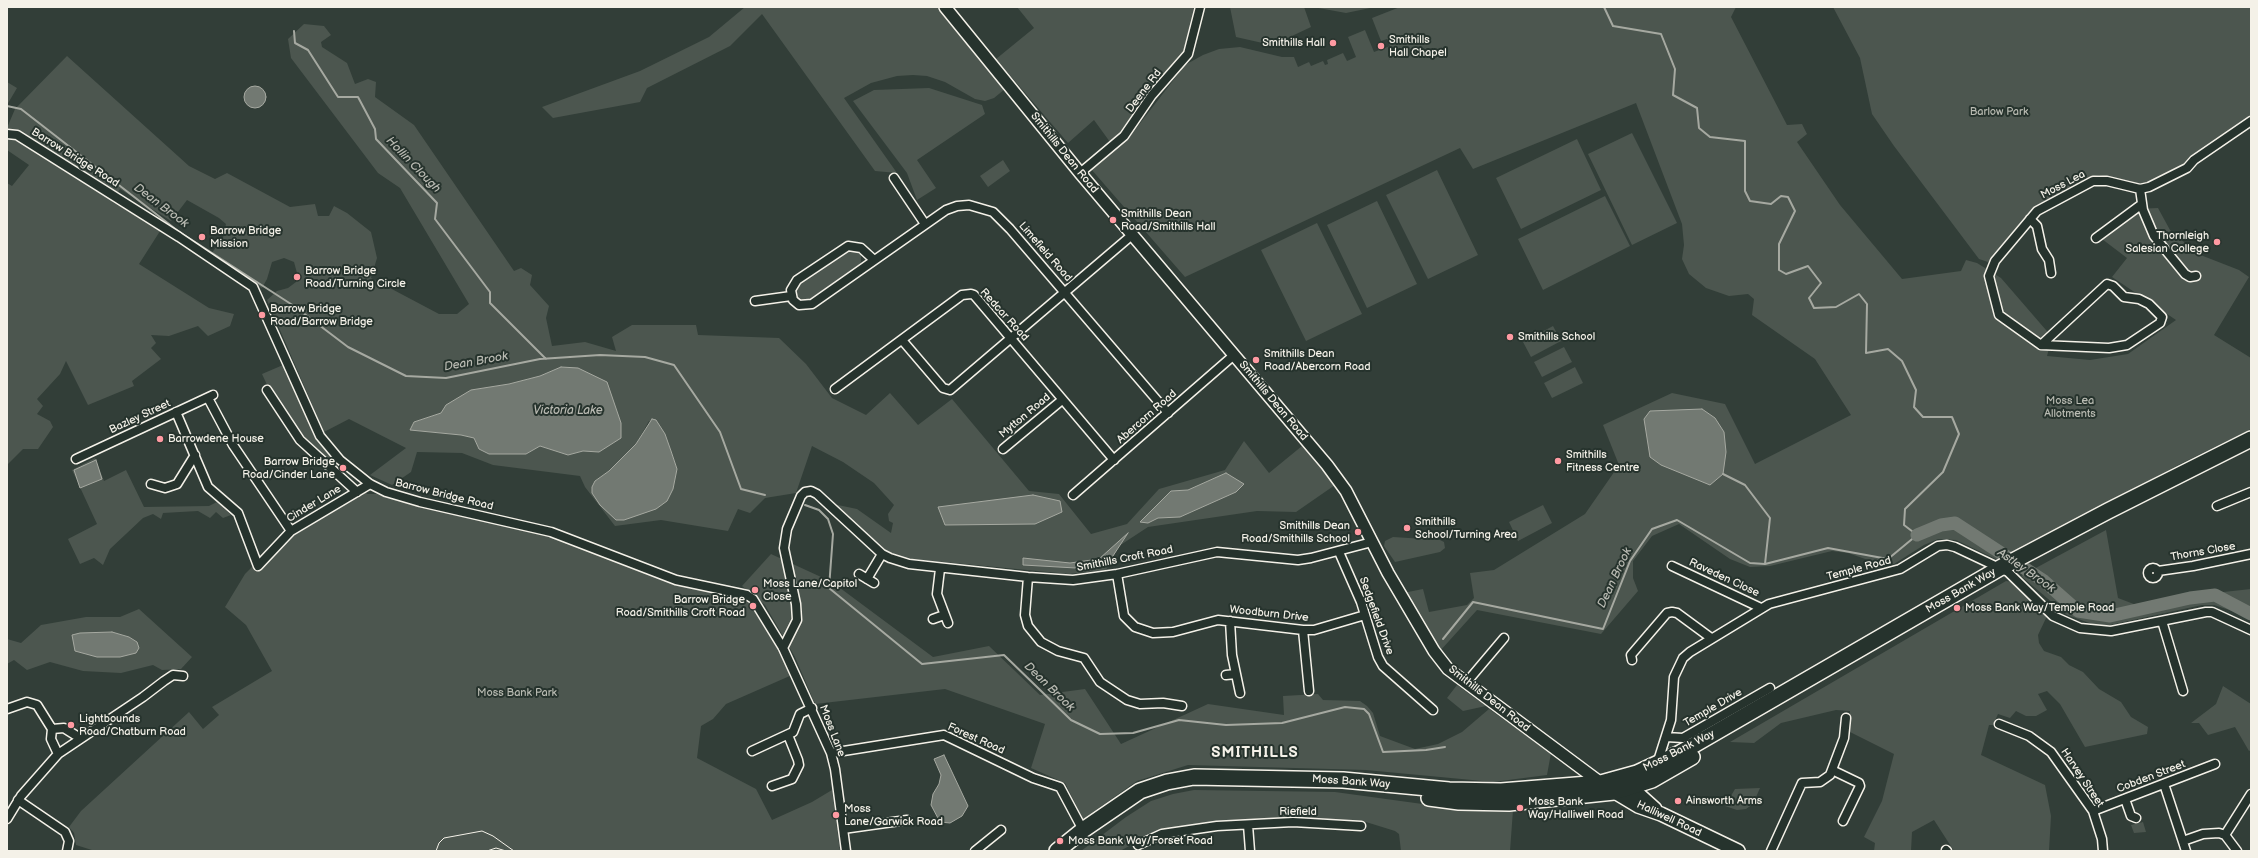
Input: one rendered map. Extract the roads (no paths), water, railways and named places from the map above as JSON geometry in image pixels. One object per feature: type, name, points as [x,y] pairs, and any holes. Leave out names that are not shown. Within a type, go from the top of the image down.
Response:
[{"type":"highway","name":"Moss Bank Way","points":[[1057,851],[1084,830],[1140,791],[1167,782],[1194,777],[1343,780],[1474,791],[1537,789],[1601,783],[1657,765],[2108,511],[2251,439]]},
{"type":"highway","name":"Moss Bank Way","points":[[1070,851],[1147,798],[1170,789],[1195,785],[1325,786],[1484,803],[1509,803],[1614,792],[1628,788],[1668,772],[2004,570],[2251,448]]},
{"type":"main road","points":[[1601,783],[1628,788],[1640,795],[1661,814]]},
{"type":"main road","name":"Halliwell Road","points":[[1601,783],[1638,806],[1661,814],[1738,851]]},
{"type":"street","name":"Smithills Dean Road","points":[[945,7],[1080,173],[1327,465],[1346,491],[1372,542],[1434,651],[1448,669],[1601,783]]},
{"type":"street","name":"Deene Rd","points":[[1080,173],[1124,136],[1152,95],[1188,54],[1200,7]]},
{"type":"street","points":[[2196,276],[2190,277],[2185,274],[2154,236],[2146,222],[2140,189],[2149,187],[2187,168],[2194,160],[2251,121]]},
{"type":"street","name":"Barrow Bridge Road","points":[[7,134],[17,135],[179,237],[253,287],[320,436],[340,460],[370,484],[386,492],[420,502],[551,532],[676,580],[747,595],[753,599],[783,648]]},
{"type":"street","points":[[894,178],[925,224]]},
{"type":"street","name":"Moss Lea","points":[[2041,345],[1999,315],[1989,276],[1995,261],[2037,211],[2093,180],[2107,181],[2140,189]]},
{"type":"street","points":[[2096,238],[2142,204]]},
{"type":"street","name":"Limefield Road","points":[[791,296],[799,305],[812,304],[873,259],[925,224],[957,206],[977,206],[993,212],[1003,221],[1168,413]]},
{"type":"street","points":[[2030,219],[2037,226],[2043,252],[2049,260],[2051,273]]},
{"type":"street","points":[[902,340],[943,388],[950,390],[1132,235]]},
{"type":"street","points":[[755,301],[791,296],[797,280],[848,246],[861,248],[873,259]]},
{"type":"street","points":[[2107,284],[2113,286],[2124,297],[2139,299],[2149,304],[2162,317],[2160,323],[2127,345],[2109,348],[2041,345],[2107,284]]},
{"type":"street","name":"Redcar Road","points":[[835,389],[962,295],[966,294],[974,296],[1114,460]]},
{"type":"street","name":"Abercorn Road","points":[[1073,494],[1234,355]]},
{"type":"street","points":[[267,390],[300,440],[357,492]]},
{"type":"street","name":"Bazley Street","points":[[76,459],[211,397],[233,445],[291,531]]},
{"type":"street","name":"Mytton Road","points":[[1003,449],[1062,400]]},
{"type":"street","points":[[151,484],[166,488],[177,484],[195,456],[176,412]]},
{"type":"street","name":"Cinder Lane","points":[[195,456],[208,487],[238,513],[258,566],[291,531],[370,484]]},
{"type":"street","name":"Smithills Croft Road","points":[[783,648],[797,620],[796,604],[784,548],[787,529],[801,496],[805,492],[811,491],[817,494],[882,554],[909,564],[940,569],[1028,577],[1073,580],[1117,574],[1217,552],[1298,560],[1339,552],[1372,542]]},
{"type":"street","points":[[2217,506],[2251,492]]},
{"type":"street","name":"Temple Road","points":[[1657,765],[1671,720],[1674,677],[1678,667],[1686,655],[1761,608],[1900,569],[1938,546],[1947,545],[1955,547],[2004,570],[2053,616],[2071,626],[2103,631],[2162,621],[2194,613],[2212,612],[2251,630]]},
{"type":"street","name":"Sedgefield Drive","points":[[1339,552],[1361,602],[1378,657],[1383,666],[1418,701],[1433,710]]},
{"type":"street","points":[[867,579],[882,554]]},
{"type":"street","name":"Thorns Close","points":[[2158,571],[2193,566],[2251,554]]},
{"type":"street","name":"Raveden Close","points":[[1677,566],[1761,608]]},
{"type":"street","points":[[940,569],[937,594],[948,623]]},
{"type":"street","name":"Woodburn Drive","points":[[1117,574],[1124,616],[1134,626],[1144,631],[1162,634],[1218,620],[1314,630],[1364,615]]},
{"type":"street","points":[[1028,577],[1025,615],[1028,626],[1041,642],[1058,651],[1084,658],[1100,682],[1127,700],[1140,704],[1163,703],[1179,707]]},
{"type":"street","points":[[1632,660],[1631,654],[1667,613],[1676,613],[1711,638]]},
{"type":"street","points":[[933,619],[944,615]]},
{"type":"street","points":[[1230,621],[1232,655],[1240,693]]},
{"type":"street","points":[[2162,621],[2180,687]]},
{"type":"street","points":[[1303,630],[1310,691]]},
{"type":"street","points":[[1466,683],[1504,638]]},
{"type":"street","name":"Moss Lane","points":[[783,648],[812,708],[835,769],[846,851]]},
{"type":"street","points":[[1226,675],[1236,674]]},
{"type":"street","points":[[7,812],[58,754],[143,697],[164,680],[173,675],[184,676]]},
{"type":"street","name":"Temple Drive","points":[[1666,737],[1683,738],[1770,688]]},
{"type":"street","points":[[7,709],[28,702],[37,705],[52,729],[51,740],[58,754]]},
{"type":"street","points":[[752,751],[788,735],[796,728],[800,714],[812,708]]},
{"type":"street","points":[[1771,851],[1802,783],[1824,781],[1832,770],[1844,738],[1846,718]]},
{"type":"street","name":"Harvey Street","points":[[1999,724],[2029,736],[2047,748],[2094,811],[2102,839],[2103,851]]},
{"type":"street","points":[[52,729],[64,728],[80,738]]},
{"type":"street","points":[[772,786],[792,779],[799,765],[788,735]]},
{"type":"street","name":"Forest Road","points":[[830,754],[944,735],[1033,778],[1060,787],[1084,830]]},
{"type":"street","name":"Cobden Street","points":[[2094,811],[2215,764]]},
{"type":"street","points":[[1832,770],[1859,783],[1860,786],[1843,821]]},
{"type":"street","points":[[2164,784],[2186,851]]},
{"type":"street","points":[[2225,835],[2251,794]]},
{"type":"street","points":[[2125,799],[2131,816],[2136,818]]},
{"type":"street","points":[[7,819],[18,800]]},
{"type":"street","points":[[18,800],[65,832],[69,841],[67,851]]},
{"type":"street","points":[[843,829],[907,820]]},
{"type":"street","name":"Riefield","points":[[1138,845],[1151,842],[1168,833],[1214,826],[1294,822],[1348,829],[1361,826]]},
{"type":"street","points":[[1248,825],[1250,851]]},
{"type":"street","points":[[975,851],[1001,830]]},
{"type":"street","points":[[2183,841],[2213,832],[2225,835],[2237,851]]},
{"type":"water","points":[[255,86],[263,89],[266,97],[263,105],[255,108],[247,105],[244,97],[247,89]]},
{"type":"water","name":"Victoria Lake","points":[[561,367],[578,368],[607,382],[621,423],[621,438],[599,452],[583,451],[568,455],[540,446],[526,454],[489,454],[479,449],[474,438],[461,435],[410,430],[414,422],[441,413],[446,405],[471,390],[509,384],[540,376]]},
{"type":"water","points":[[1702,409],[1715,418],[1724,432],[1726,452],[1723,474],[1710,485],[1661,465],[1650,457],[1644,419],[1650,411]]},
{"type":"water","points":[[652,419],[656,420],[665,434],[677,469],[673,489],[667,501],[656,509],[624,520],[616,520],[600,505],[592,493],[592,487],[595,481],[609,471],[636,444]]},
{"type":"water","points":[[96,460],[102,479],[80,488],[74,470]]},
{"type":"water","points":[[1226,473],[1244,484],[1236,492],[1180,517],[1158,518],[1148,523],[1140,522],[1171,491],[1188,490]]},
{"type":"water","points":[[1033,495],[1060,501],[1062,512],[1035,524],[945,525],[938,507]]},
{"type":"water","points":[[1128,533],[1107,565],[1076,568],[1023,565],[1023,558],[1070,563],[1099,559]]},
{"type":"water","points":[[112,632],[129,637],[137,642],[139,648],[136,653],[120,657],[97,657],[75,651],[72,635],[80,633]]},
{"type":"water","points":[[944,755],[968,806],[962,816],[950,823],[940,822],[931,805],[933,794],[939,784],[941,775],[934,759]]},
{"type":"waterway","points":[[1443,639],[1473,602],[1603,629],[1630,561],[1652,529],[1677,520],[1750,563],[1765,564],[1828,548],[1888,559],[1917,535],[1904,525],[1905,509],[1943,472],[1959,434],[1952,417],[1923,417],[1914,407],[1916,390],[1902,361],[1888,349],[1866,353],[1867,304],[1859,294],[1836,307],[1814,308],[1809,298],[1821,283],[1808,266],[1786,274],[1779,270],[1779,244],[1795,211],[1788,197],[1781,196],[1771,204],[1750,201],[1745,191],[1745,141],[1710,137],[1699,128],[1697,108],[1673,95],[1675,69],[1661,34],[1613,26],[1604,7]]},
{"type":"waterway","name":"Hollin Clough","points":[[294,31],[295,43],[308,50],[338,97],[358,97],[375,129],[376,139],[437,203],[435,219],[490,292],[490,303],[546,359]]},
{"type":"waterway","name":"Dean Brook","points":[[7,106],[21,109],[178,231],[294,306],[348,347],[406,376],[446,378],[540,359],[600,355],[645,357],[674,365],[720,432],[741,489],[765,495]]},
{"type":"waterway","points":[[1723,474],[1745,485],[1770,518],[1765,564]]},
{"type":"waterway","name":"Dean Brook","points":[[805,505],[819,510],[828,519],[833,534],[829,588],[922,664],[1004,655],[1071,720],[1100,734],[1133,733],[1179,720],[1226,725],[1282,723],[1345,707],[1364,709],[1369,714],[1383,752],[1426,750],[1445,747]]},
{"type":"waterway","name":"Astley Brook","points":[[1917,535],[1941,525],[1955,523],[2044,581],[2078,611],[2110,616],[2190,598],[2215,595],[2251,614]]},
{"type":"tram line","points":[[436,851],[439,843],[444,838],[482,831],[493,836],[514,851]]},
{"type":"tram line","points":[[487,851],[496,848],[506,851]]},
{"type":"place","name":"Smithills Hall","points":[[1333,43]]},
{"type":"place","name":"Smithills Hall Chapel","points":[[1381,46]]},
{"type":"place","name":"Smithills Dean Road/Smithills Hall","points":[[1113,220]]},
{"type":"place","name":"Barrow Bridge Mission","points":[[202,237]]},
{"type":"place","name":"Thornleigh Salesian College","points":[[2217,242]]},
{"type":"place","name":"Barrow Bridge Road/Turning Circle","points":[[297,277]]},
{"type":"place","name":"Barrow Bridge Road/Barrow Bridge","points":[[262,315]]},
{"type":"place","name":"Smithills School","points":[[1510,337]]},
{"type":"place","name":"Smithills Dean Road/Abercorn Road","points":[[1256,360]]},
{"type":"place","name":"Barrowdene House","points":[[160,439]]},
{"type":"place","name":"Smithills Fitness Centre","points":[[1558,461]]},
{"type":"place","name":"Barrow Bridge Road/Cinder Lane","points":[[343,468]]},
{"type":"place","name":"Smithills School/Turning Area","points":[[1407,528]]},
{"type":"place","name":"Smithills Dean Road/Smithills School","points":[[1358,532]]},
{"type":"place","name":"Moss Lane/Capitol Close","points":[[755,590]]},
{"type":"place","name":"Barrow Bridge Road/Smithills Croft Road","points":[[753,606]]},
{"type":"place","name":"Moss Bank Way/Temple Road","points":[[1957,608]]},
{"type":"place","name":"Lightbounds Road/Chatburn Road","points":[[71,725]]},
{"type":"place","name":"Ainsworth Arms","points":[[1678,801]]},
{"type":"place","name":"Moss Bank Way/Halliwell Road","points":[[1520,808]]},
{"type":"place","name":"Moss Lane/Garwick Road","points":[[836,815]]},
{"type":"place","name":"Moss Bank Way/Forset Road","points":[[1060,841]]},
{"type":"district","name":"SMITHILLS","points":[[1255,753]]},
{"type":"park label","name":"Barlow Park","points":[[1999,112]]},
{"type":"park label","name":"Moss Lea Allotments","points":[[2070,407]]},
{"type":"park label","name":"Moss Bank Park","points":[[517,693]]}]
